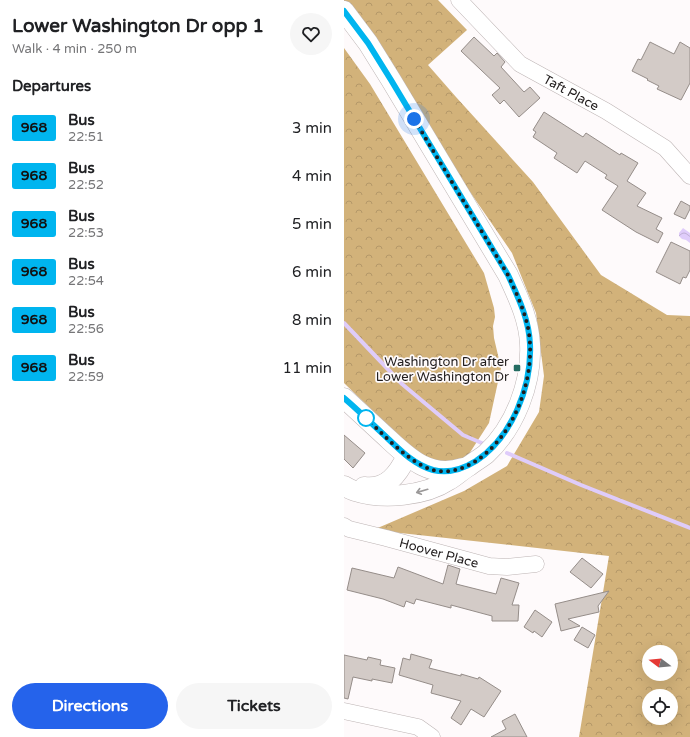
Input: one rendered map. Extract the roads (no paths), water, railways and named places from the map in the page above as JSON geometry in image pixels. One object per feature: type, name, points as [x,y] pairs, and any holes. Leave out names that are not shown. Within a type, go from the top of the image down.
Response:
[{"type":"street","name":"Taft Place","points":[[459,0],[520,64],[606,111],[664,148],[690,176]]},
{"type":"street","points":[[344,10],[368,43],[391,80],[508,275],[527,321],[530,344],[527,380],[518,409],[508,428],[485,455],[448,481],[421,492],[402,495],[375,495],[356,491],[344,486]]},
{"type":"street","points":[[344,398],[407,456],[420,465],[432,470],[440,471],[456,471],[468,466]]},
{"type":"street","points":[[344,486],[367,488],[378,487],[387,483],[393,478],[407,456]]},
{"type":"street","name":"Hoover Place","points":[[344,526],[489,566],[507,567],[536,564]]},
{"type":"street","points":[[344,711],[418,727],[432,737]]},
{"type":"water","points":[[683,228],[690,233],[690,243],[679,236],[679,233]]},
{"type":"waterway","points":[[344,323],[402,384],[463,435],[484,444]]},
{"type":"waterway","points":[[507,453],[581,485],[690,528]]},
{"type":"place","name":"Washington Dr after Lower Washington Dr","points":[[517,368]]}]
